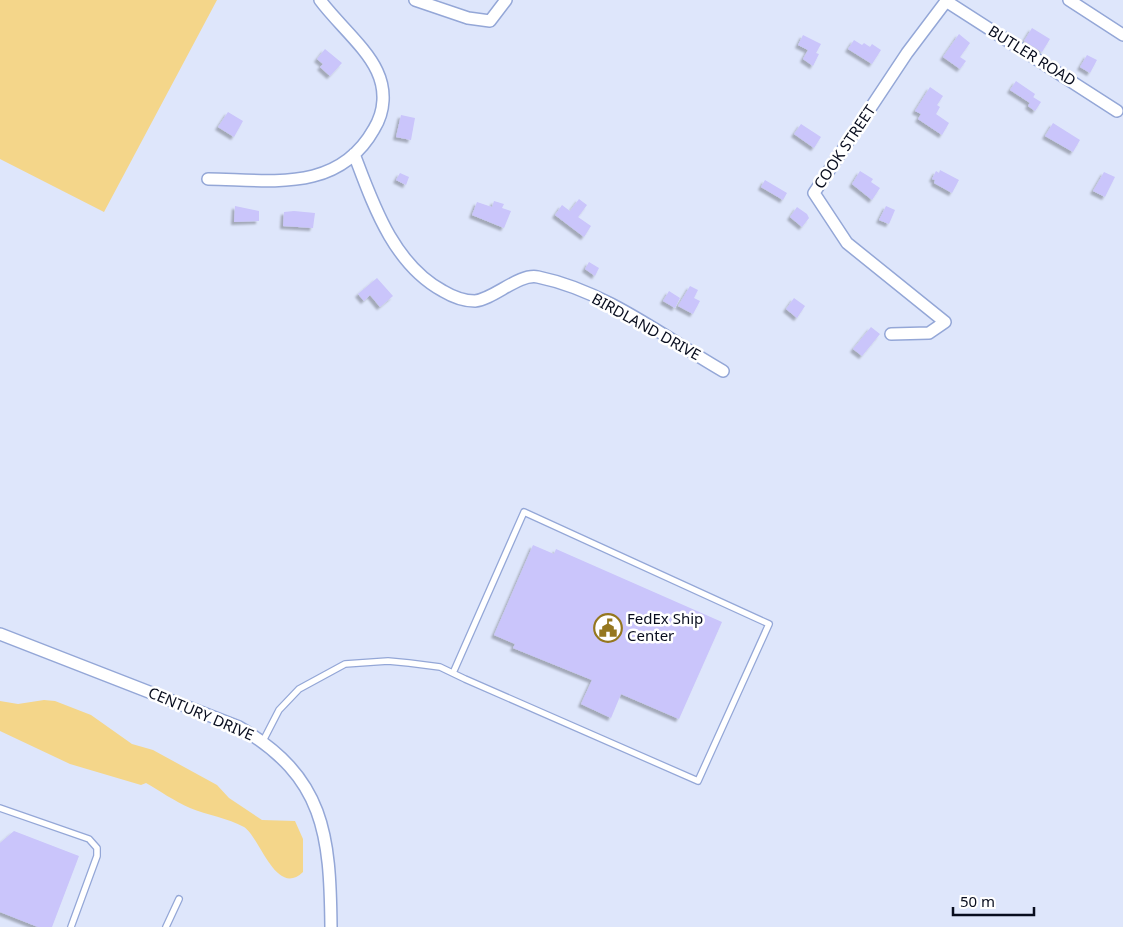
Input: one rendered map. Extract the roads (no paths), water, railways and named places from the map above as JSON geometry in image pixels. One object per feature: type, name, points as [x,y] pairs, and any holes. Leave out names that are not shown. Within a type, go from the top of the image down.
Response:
[{"type":"street","points":[[208,179],[317,177],[338,168],[367,141],[382,115],[384,100],[381,80],[370,59],[320,0]]},
{"type":"street","points":[[415,0],[461,16],[482,20],[490,20],[506,0]]},
{"type":"street","points":[[1068,0],[1123,36]]},
{"type":"street","name":"BUTLER ROAD","points":[[946,1],[1117,111]]},
{"type":"street","name":"COOK STREET","points":[[891,334],[929,334],[945,322],[847,243],[814,193],[907,53],[946,1]]},
{"type":"street","name":"BIRDLAND DRIVE","points":[[354,154],[378,214],[392,240],[409,264],[432,286],[454,297],[477,301],[530,277],[548,280],[599,298],[723,371]]},
{"type":"street","name":"CENTURY DRIVE","points":[[0,634],[239,727],[263,741],[300,780],[317,806],[326,839],[330,878],[331,927]]},
{"type":"lane","points":[[263,741],[279,710],[300,690],[346,664],[388,661],[440,667],[453,673],[698,781],[769,624],[524,512],[453,673]]},
{"type":"lane","points":[[0,808],[89,839],[97,848],[97,856],[71,927]]},
{"type":"lane","points":[[166,927],[179,899]]},
{"type":"place","name":"FedEx Ship Center","points":[[608,628]]}]
